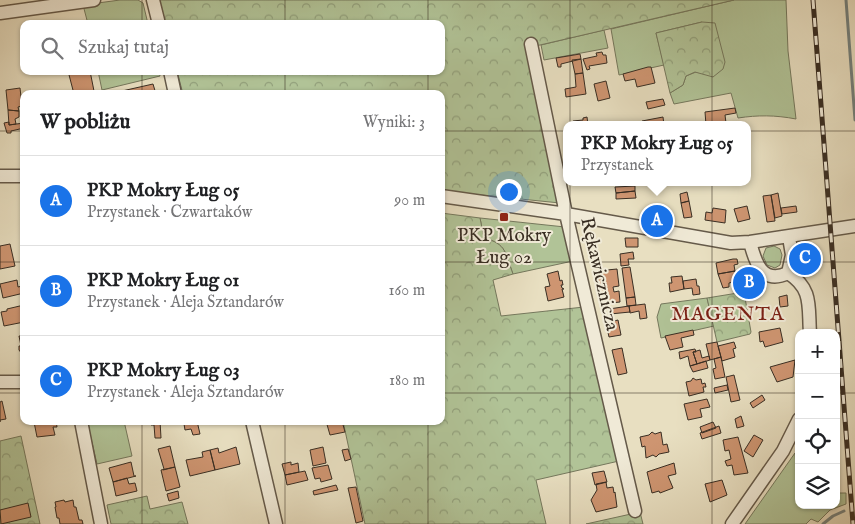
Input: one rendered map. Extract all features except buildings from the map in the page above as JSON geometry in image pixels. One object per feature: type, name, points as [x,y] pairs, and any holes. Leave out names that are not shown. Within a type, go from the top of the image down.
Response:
[{"type":"street","points":[[0,14],[94,0]]},
{"type":"street","points":[[153,0],[158,20]]},
{"type":"street","name":"Rękawicznicza","points":[[531,44],[566,214],[635,511]]},
{"type":"street","points":[[171,75],[174,90]]},
{"type":"street","points":[[0,176],[20,176]]},
{"type":"street","points":[[445,197],[566,214],[731,243],[789,237],[855,226]]},
{"type":"street","points":[[788,273],[792,255],[789,237]]},
{"type":"street","points":[[750,242],[757,264],[765,273],[773,276],[781,276],[788,273]]},
{"type":"street","points":[[788,273],[797,279],[806,290],[810,329]]},
{"type":"street","points":[[0,382],[20,382]]},
{"type":"street","points":[[82,425],[101,524]]},
{"type":"street","points":[[253,425],[276,524]]},
{"type":"street","points":[[732,524],[783,451],[795,427]]},
{"type":"green space","points":[[120,0],[138,0],[143,3],[147,20],[87,20],[83,5]]},
{"type":"green space","points":[[158,0],[734,0],[527,48],[560,203],[445,191],[445,90],[182,90],[178,75],[445,75],[445,20],[163,20]]},
{"type":"green space","points":[[734,0],[786,0],[788,51],[796,119],[767,116],[738,118],[731,93],[674,104],[670,93],[683,85],[686,76],[696,72],[713,76],[702,22],[656,33],[664,65],[619,75],[611,29]]},
{"type":"green space","points":[[702,22],[715,23],[725,62],[723,69],[713,77],[695,72],[686,76],[683,85],[670,93],[656,33]]},
{"type":"green space","points":[[604,30],[608,48],[544,60],[541,45]]},
{"type":"green space","points":[[99,75],[160,75],[160,76],[102,90]]},
{"type":"green space","points":[[445,214],[480,218],[484,238],[492,240],[501,246],[513,274],[493,280],[501,316],[584,307],[619,461],[536,480],[546,524],[365,524],[344,425],[445,425]]},
{"type":"green space","points":[[480,218],[565,227],[573,261],[513,274],[501,246],[492,240],[484,238]]},
{"type":"green space","points":[[774,246],[780,249],[782,255],[780,265],[775,268],[767,265],[763,256],[766,248]]},
{"type":"green space","points":[[744,292],[750,334],[717,342],[707,298]]},
{"type":"green space","points":[[707,298],[714,326],[661,338],[657,317],[661,304]]},
{"type":"green space","points":[[88,425],[125,425],[132,456],[97,464]]},
{"type":"green space","points":[[21,436],[40,524],[0,524],[0,441]]},
{"type":"green space","points":[[795,453],[795,509],[833,509],[818,522],[811,519],[806,524],[745,524]]},
{"type":"green space","points":[[840,493],[846,493],[846,504],[840,506]]},
{"type":"green space","points":[[147,496],[150,509],[182,502],[188,524],[111,524],[107,505]]},
{"type":"green space","points":[[640,512],[643,524],[586,524]]},
{"type":"waterway","points":[[846,0],[855,120]]},
{"type":"waterway","points":[[823,524],[833,516],[844,511]]},
{"type":"railway","points":[[813,0],[853,524]]},
{"type":"place","name":"PKP Mokry Ług 02","points":[[504,217]]},
{"type":"place","name":"PKP Mokry Ług 05","points":[[657,221]]},
{"type":"place","name":"PKP Mokry Ług 03","points":[[805,259]]},
{"type":"place","name":"PKP Mokry Ług 01","points":[[749,283]]},
{"type":"district","name":"MAGENTA","points":[[728,314]]}]
